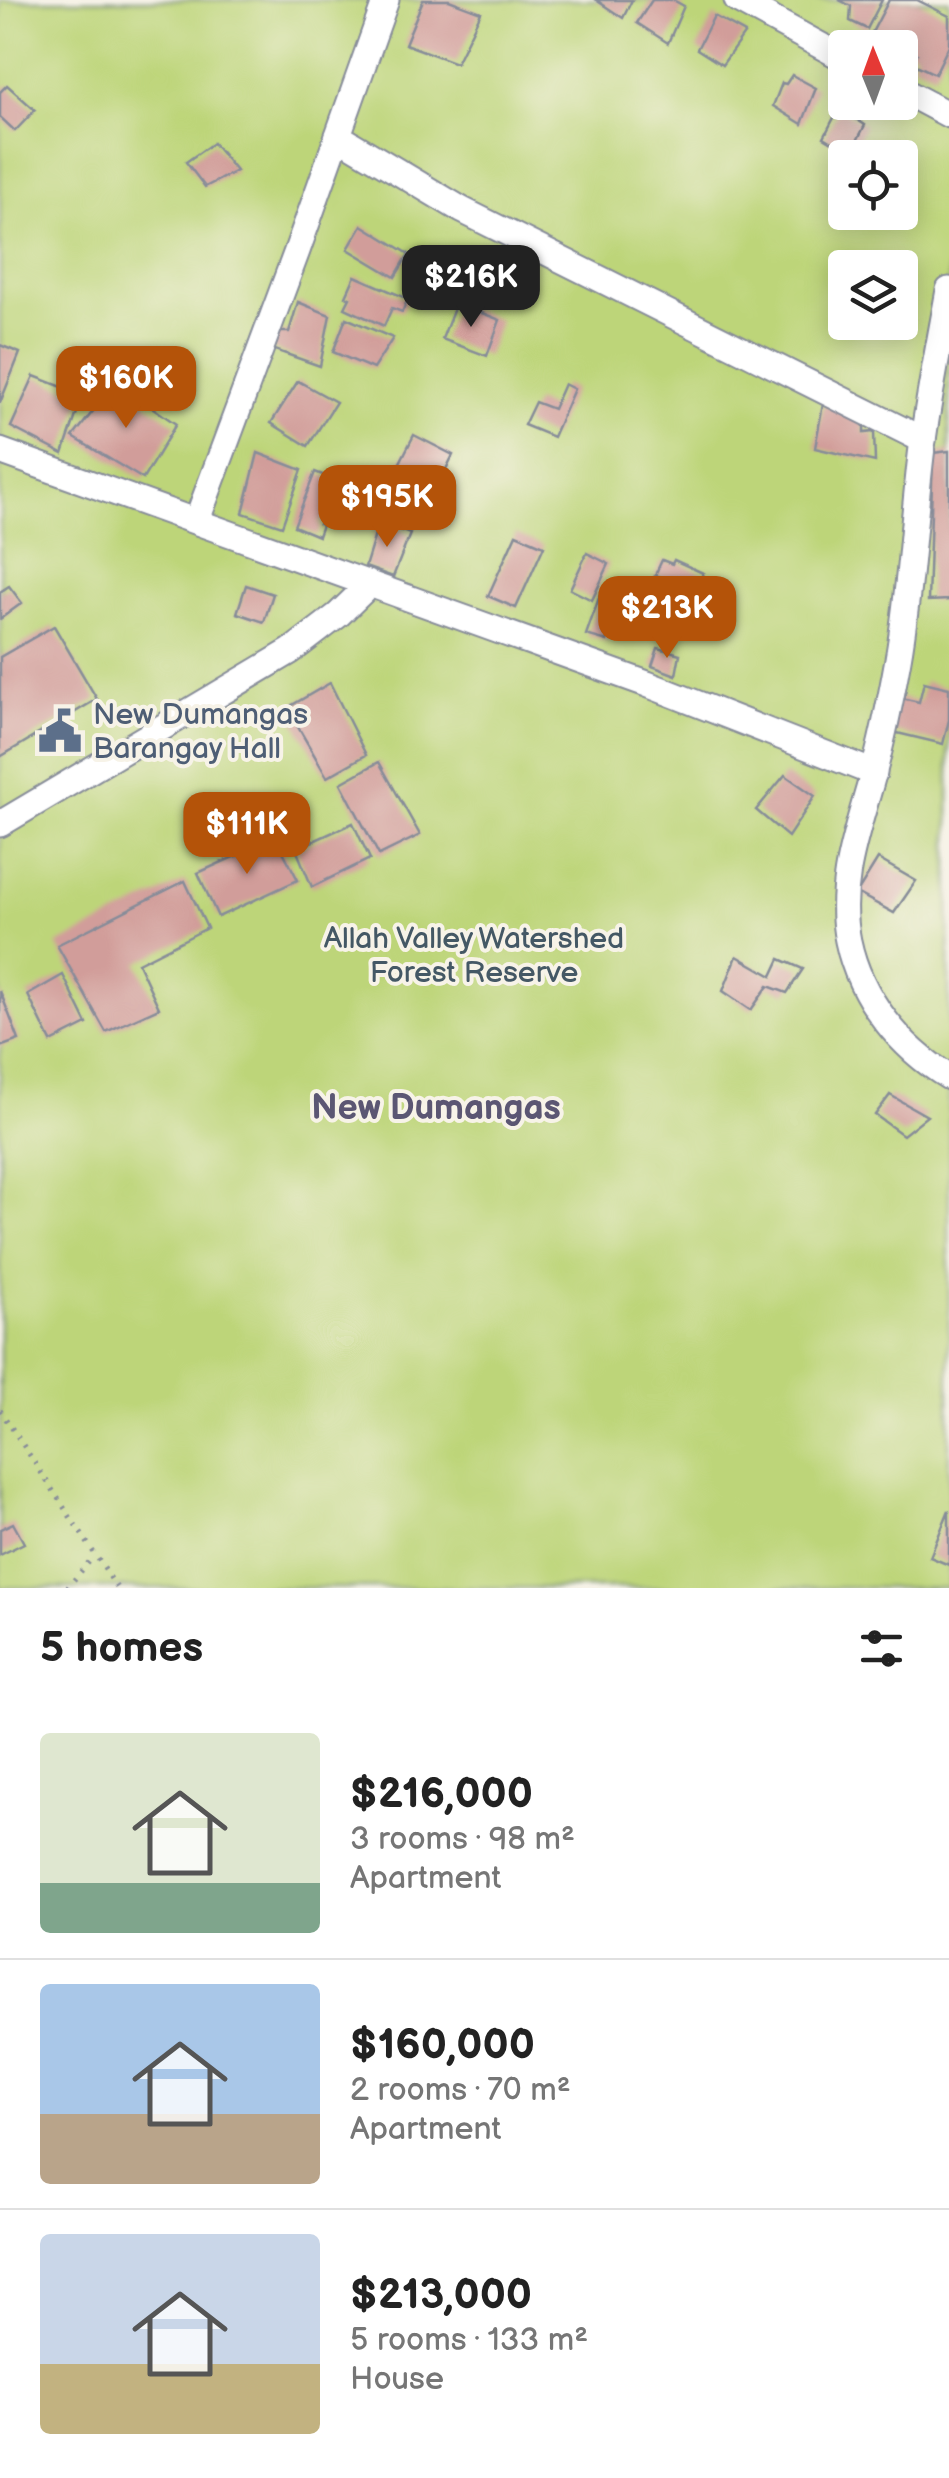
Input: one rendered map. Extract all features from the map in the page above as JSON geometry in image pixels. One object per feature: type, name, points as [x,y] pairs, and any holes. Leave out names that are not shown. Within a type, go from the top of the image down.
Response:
[{"type":"street","points":[[197,520],[386,0]]},
{"type":"street","points":[[737,0],[828,50]]},
{"type":"street","points":[[918,99],[949,115]]},
{"type":"street","points":[[338,136],[462,210],[923,440]]},
{"type":"street","points":[[949,290],[923,440],[898,657],[874,773],[850,854],[844,905],[847,939],[858,978],[888,1025],[926,1064],[949,1077]]},
{"type":"street","points":[[0,451],[647,684],[874,773]]},
{"type":"street","points":[[0,824],[291,651],[368,586]]},
{"type":"path","points":[[0,1410],[118,1588]]},
{"type":"path","points":[[67,1588],[94,1556]]},
{"type":"green space","name":"Allah Valley Watershed Forest Reserve","points":[[0,0],[949,0],[949,1588],[0,1588]]},
{"type":"building","points":[[423,0],[449,0],[481,12],[456,63],[405,44]]},
{"type":"building","points":[[596,0],[632,0],[623,18]]},
{"type":"building","points":[[652,0],[673,0],[684,6],[668,43],[637,23]]},
{"type":"building","points":[[839,0],[882,0],[867,29],[850,21],[851,6]]},
{"type":"building","points":[[889,0],[917,0],[949,16],[949,45],[935,74],[918,66],[918,30],[873,30]]},
{"type":"building","points":[[714,16],[745,33],[722,65],[697,49]]},
{"type":"building","points":[[792,75],[816,88],[802,124],[773,106],[782,83],[786,84]]},
{"type":"building","points":[[7,85],[35,110],[15,131],[0,117],[0,92]]},
{"type":"building","points":[[833,120],[857,120],[865,125],[858,140],[824,137]]},
{"type":"building","points":[[213,143],[236,171],[205,187],[186,162]]},
{"type":"building","points":[[362,225],[409,254],[395,277],[348,249]]},
{"type":"building","points":[[355,276],[408,299],[402,312],[392,308],[384,326],[345,308]]},
{"type":"building","points":[[298,302],[330,315],[320,366],[269,348],[275,332],[289,332]]},
{"type":"building","points":[[456,303],[500,320],[487,356],[442,339]]},
{"type":"building","points":[[346,318],[393,338],[373,369],[333,352]]},
{"type":"building","points":[[0,345],[20,353],[0,403]]},
{"type":"building","points":[[34,376],[83,395],[63,454],[11,427]]},
{"type":"building","points":[[298,381],[336,402],[308,446],[271,423]]},
{"type":"building","points":[[116,382],[176,424],[143,479],[73,437]]},
{"type":"building","points":[[564,384],[574,389],[553,437],[524,425],[535,402],[553,409]]},
{"type":"building","points":[[823,404],[864,410],[864,433],[874,432],[875,462],[815,448]]},
{"type":"building","points":[[414,435],[453,455],[424,514],[414,509],[406,525],[383,514],[383,496]]},
{"type":"building","points":[[949,451],[949,600],[928,601],[933,453]]},
{"type":"building","points":[[258,453],[302,470],[282,526],[243,513]]},
{"type":"building","points":[[315,472],[351,486],[331,524],[321,520],[318,536],[294,526]]},
{"type":"building","points":[[379,522],[410,534],[393,577],[365,567]]},
{"type":"building","points":[[516,534],[544,546],[516,608],[488,596]]},
{"type":"building","points":[[587,553],[609,564],[592,600],[570,589]]},
{"type":"building","points":[[662,560],[672,564],[674,560],[703,573],[682,624],[650,611],[663,578],[655,575]]},
{"type":"building","points":[[246,585],[273,594],[264,622],[237,613]]},
{"type":"building","points":[[9,586],[22,603],[0,619],[0,592]]},
{"type":"building","points":[[601,592],[621,599],[607,641],[586,635]]},
{"type":"building","points":[[54,626],[97,699],[0,757],[0,657]]},
{"type":"building","points":[[658,648],[680,654],[676,675],[652,666]]},
{"type":"building","points":[[924,682],[949,688],[949,720],[943,744],[889,731],[897,697],[919,702]]},
{"type":"building","points":[[330,683],[366,755],[327,777],[287,708]]},
{"type":"building","points":[[379,762],[420,835],[379,855],[341,783]]},
{"type":"building","points":[[785,775],[815,796],[788,837],[756,810]]},
{"type":"building","points":[[353,823],[370,859],[312,887],[296,849]]},
{"type":"building","points":[[276,838],[298,880],[218,917],[198,873]]},
{"type":"building","points":[[878,859],[916,881],[894,913],[857,893]]},
{"type":"building","points":[[185,881],[207,928],[138,963],[159,1008],[106,1032],[57,945]]},
{"type":"building","points":[[737,956],[772,976],[780,959],[803,969],[787,993],[768,986],[751,1010],[723,991]]},
{"type":"building","points":[[63,975],[87,1024],[51,1042],[28,995]]},
{"type":"building","points":[[0,991],[19,1040],[0,1047]]},
{"type":"building","points":[[890,1095],[927,1116],[903,1135],[875,1115]]},
{"type":"building","points":[[949,1510],[949,1565],[930,1557]]},
{"type":"building","points":[[13,1523],[24,1543],[0,1555],[0,1529]]},
{"type":"place","name":"New Dumangas Barangay Hall","points":[[60,731]]},
{"type":"district","name":"New Dumangas","points":[[436,1107]]}]
